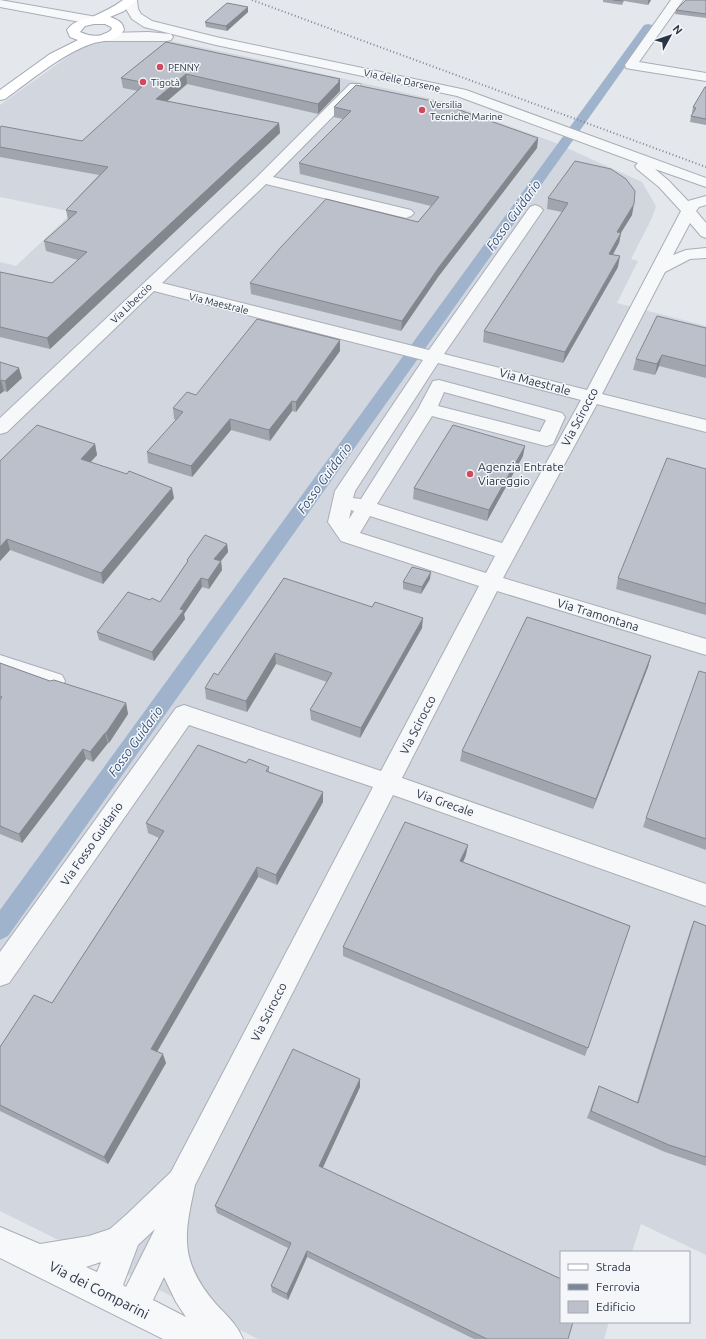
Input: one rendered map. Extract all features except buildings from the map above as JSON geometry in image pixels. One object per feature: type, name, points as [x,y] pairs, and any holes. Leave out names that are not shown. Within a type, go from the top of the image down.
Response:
[{"type":"main road","points":[[54,57],[80,23],[92,20],[120,8],[131,0]]},
{"type":"main road","points":[[74,31],[78,37],[91,39],[107,37],[116,33],[120,8]]},
{"type":"main road","points":[[92,20],[107,20],[117,25]]},
{"type":"main road","points":[[0,96],[54,57],[91,39]]},
{"type":"street","name":"Via delle Darsene","points":[[131,0],[134,13],[144,22],[216,41],[471,96],[706,184]]},
{"type":"street","points":[[677,0],[631,65],[706,77]]},
{"type":"street","points":[[0,3],[92,20]]},
{"type":"street","points":[[49,13],[74,31]]},
{"type":"street","name":"Via delle Darsene","points":[[117,25],[175,34],[193,39]]},
{"type":"street","name":"Via delle Darsene","points":[[107,37],[153,36],[216,41]]},
{"type":"street","points":[[280,54],[322,70],[361,80],[389,84],[407,81]]},
{"type":"street","name":"Via Libeccio","points":[[0,428],[263,179],[361,80]]},
{"type":"street","name":"Via delle Darsene","points":[[604,145],[653,174],[688,210],[706,233]]},
{"type":"street","points":[[263,179],[406,213]]},
{"type":"street","points":[[688,210],[694,204],[706,200]]},
{"type":"street","points":[[427,409],[546,440],[556,417],[439,384],[427,409],[348,536],[338,522],[346,491],[431,356],[535,210]]},
{"type":"street","name":"Via Scirocco","points":[[133,1307],[171,1229],[181,1182],[491,582],[592,397],[688,210]]},
{"type":"street","points":[[658,269],[686,255],[706,253]]},
{"type":"street","name":"Via Maestrale","points":[[150,286],[706,426]]},
{"type":"street","points":[[476,394],[492,371]]},
{"type":"street","points":[[343,500],[507,552]]},
{"type":"street","name":"Via Tramontana","points":[[348,536],[491,582],[706,647]]},
{"type":"street","points":[[0,663],[54,681]]},
{"type":"street","name":"Via Grecale","points":[[184,714],[388,783],[706,895]]},
{"type":"street","name":"Via Fosso Guidario","points":[[0,974],[184,714]]},
{"type":"street","name":"Via Scirocco","points":[[39,1260],[99,1249],[126,1237],[181,1182]]},
{"type":"street","name":"Via Scirocco","points":[[171,1229],[173,1254],[177,1272],[183,1286],[196,1304],[227,1339]]},
{"type":"street","name":"Via Scirocco","points":[[104,1293],[126,1237]]},
{"type":"street","name":"Via dei Comparini","points":[[0,1242],[196,1339]]},
{"type":"shaded area","points":[[156,38],[244,56],[441,101],[556,143],[642,182],[656,206],[652,218],[631,259],[638,261],[617,303],[706,326],[706,1255],[641,1224],[632,1251],[560,1251],[560,1323],[609,1323],[604,1339],[258,1339],[0,1211],[0,262],[16,266],[73,212],[0,197],[0,105],[80,48],[108,41]]},
{"type":"waterway","name":"Fosso Guidario","points":[[0,929],[648,27]]},
{"type":"railway","points":[[252,0],[706,167]]},
{"type":"place","name":"PENNY","points":[[160,67]]},
{"type":"place","name":"Tigotà","points":[[143,82]]},
{"type":"place","name":"Versilia Tecniche Marine","points":[[422,110]]},
{"type":"place","name":"Agenzia Entrate Viareggio","points":[[470,474]]}]
